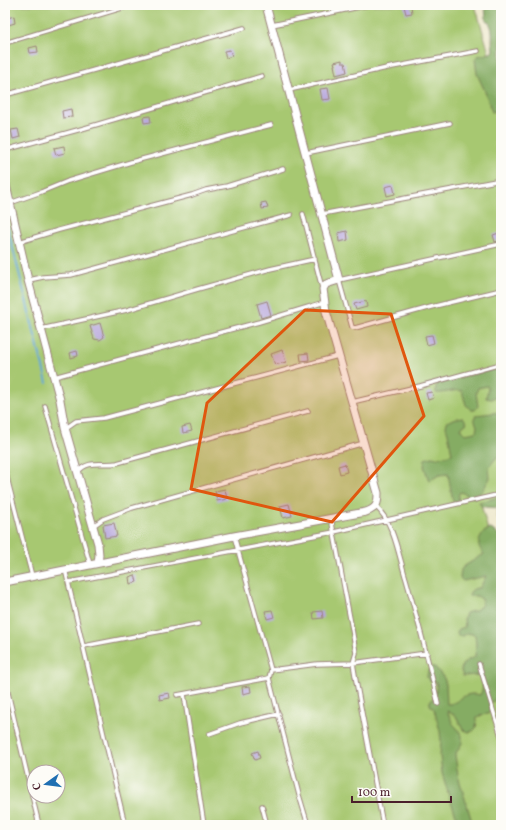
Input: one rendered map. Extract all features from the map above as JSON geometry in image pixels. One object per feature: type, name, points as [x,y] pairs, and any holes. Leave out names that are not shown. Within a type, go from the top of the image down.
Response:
[{"type":"street","points":[[5,582],[234,536],[366,512],[376,507],[378,503],[378,493],[338,356],[325,302],[323,289],[326,284],[339,280],[266,5]]},
{"type":"street","points":[[5,181],[28,280],[60,400],[77,473],[98,544],[98,563]]},
{"type":"lane","points":[[5,43],[132,5]]},
{"type":"lane","points":[[272,25],[369,5]]},
{"type":"lane","points":[[5,95],[244,28]]},
{"type":"lane","points":[[289,90],[387,68],[478,51]]},
{"type":"lane","points":[[5,150],[262,76]]},
{"type":"lane","points":[[306,153],[450,123]]},
{"type":"lane","points":[[10,203],[75,179],[131,162],[271,125]]},
{"type":"lane","points":[[20,242],[206,190],[227,186],[283,169]]},
{"type":"lane","points":[[322,214],[501,180]]},
{"type":"lane","points":[[303,214],[323,289]]},
{"type":"lane","points":[[28,280],[43,277],[71,275],[291,215]]},
{"type":"lane","points":[[501,244],[339,280],[352,327],[355,328],[501,290]]},
{"type":"lane","points":[[41,330],[127,310],[270,269],[315,259]]},
{"type":"lane","points":[[54,377],[252,324],[325,302]]},
{"type":"lane","points":[[66,428],[76,421],[104,418],[338,356]]},
{"type":"lane","points":[[352,402],[420,386],[501,364]]},
{"type":"lane","points":[[45,406],[90,564]]},
{"type":"lane","points":[[77,473],[82,467],[93,463],[117,463],[308,411]]},
{"type":"lane","points":[[92,526],[103,519],[132,508],[364,443]]},
{"type":"lane","points":[[5,470],[32,576]]},
{"type":"lane","points":[[68,582],[334,532],[501,494]]},
{"type":"lane","points":[[376,507],[381,511],[392,533],[427,653],[438,704]]},
{"type":"lane","points":[[331,518],[356,653],[353,663],[383,825]]},
{"type":"lane","points":[[234,536],[271,670],[270,678],[299,795],[308,825]]},
{"type":"lane","points":[[65,569],[125,825]]},
{"type":"lane","points":[[84,646],[198,624]]},
{"type":"lane","points":[[271,670],[317,664],[353,663],[427,653]]},
{"type":"lane","points":[[479,664],[501,736]]},
{"type":"lane","points":[[177,695],[270,678]]},
{"type":"lane","points":[[5,680],[39,825]]},
{"type":"lane","points":[[184,694],[204,825]]},
{"type":"lane","points":[[209,734],[240,723],[279,714]]},
{"type":"lane","points":[[262,806],[267,825]]},
{"type":"highlighted area","points":[[305,310],[391,314],[424,416],[332,522],[191,489],[207,403]]},
{"type":"green space","points":[[5,5],[475,5],[501,94],[501,499],[481,504],[501,579],[501,825],[5,825]]},
{"type":"green space","points":[[485,5],[501,5],[501,99],[495,111],[492,112],[477,74],[475,59],[478,56],[491,53],[493,50],[492,30],[491,26],[486,20]]},
{"type":"green space","points":[[495,369],[501,370],[501,402],[495,397],[491,399],[486,398],[487,386],[478,388],[476,393],[478,406],[475,410],[471,410],[466,405],[462,391],[436,393],[438,383]]},
{"type":"green space","points":[[501,412],[501,454],[489,467],[490,478],[483,490],[474,498],[461,492],[459,493],[458,501],[456,503],[453,501],[448,474],[439,475],[429,481],[424,466],[425,459],[432,457],[437,458],[452,454],[446,427],[447,422],[463,417],[467,423],[461,430],[465,434],[476,432],[477,426],[474,419],[476,415]]},
{"type":"green space","points":[[500,497],[501,526],[497,515],[498,508],[481,506],[479,502]]},
{"type":"green space","points":[[491,529],[498,534],[501,533],[501,687],[499,688],[498,695],[493,702],[490,702],[490,712],[477,717],[476,728],[473,731],[469,732],[463,730],[456,716],[447,711],[453,724],[462,736],[462,743],[455,755],[458,776],[473,825],[458,825],[442,773],[440,731],[434,709],[430,705],[430,701],[435,697],[437,683],[434,681],[429,681],[427,677],[428,671],[432,667],[435,667],[444,678],[446,684],[447,704],[451,704],[469,694],[480,695],[483,684],[480,677],[478,675],[463,676],[461,671],[462,665],[475,657],[475,635],[468,633],[463,636],[458,636],[457,632],[459,629],[465,627],[464,619],[466,613],[476,610],[482,605],[482,599],[477,596],[469,596],[470,592],[476,588],[480,588],[486,576],[463,581],[460,578],[463,567],[484,554],[480,548],[479,540],[485,531]]},
{"type":"building","points":[[411,5],[412,13],[406,14],[404,6]]},
{"type":"building","points":[[14,16],[15,23],[5,26],[5,19]]},
{"type":"building","points":[[37,46],[38,52],[30,53],[29,48]]},
{"type":"building","points":[[230,50],[232,56],[226,58],[224,51]]},
{"type":"building","points":[[342,60],[342,63],[345,63],[347,72],[336,75],[334,62]]},
{"type":"building","points":[[328,88],[330,99],[322,100],[320,89]]},
{"type":"building","points":[[71,109],[72,117],[63,118],[62,111]]},
{"type":"building","points":[[150,116],[151,122],[144,123],[143,117]]},
{"type":"building","points":[[18,129],[20,137],[13,139],[11,130]]},
{"type":"building","points":[[64,146],[65,153],[56,155],[54,148]]},
{"type":"building","points":[[393,185],[395,194],[387,196],[385,187]]},
{"type":"building","points":[[266,202],[268,208],[262,209],[261,203]]},
{"type":"building","points":[[347,231],[348,240],[339,242],[338,233]]},
{"type":"building","points":[[499,233],[501,241],[495,242],[493,235]]},
{"type":"building","points":[[267,301],[271,315],[261,318],[257,304]]},
{"type":"building","points":[[366,301],[367,307],[356,310],[354,304]]},
{"type":"building","points":[[100,323],[104,337],[100,340],[94,339],[90,326]]},
{"type":"building","points":[[432,335],[434,343],[427,345],[425,336]]},
{"type":"building","points":[[282,350],[286,362],[275,365],[271,354]]},
{"type":"building","points":[[77,351],[78,356],[71,358],[70,353]]},
{"type":"building","points":[[308,353],[309,360],[301,361],[300,354]]},
{"type":"building","points":[[432,392],[434,398],[428,400],[426,393]]},
{"type":"building","points":[[190,425],[192,431],[183,433],[182,427]]},
{"type":"building","points":[[345,464],[347,472],[340,474],[338,466]]},
{"type":"building","points":[[225,489],[227,499],[217,501],[215,491]]},
{"type":"building","points":[[289,504],[292,516],[283,518],[280,506]]},
{"type":"building","points":[[114,523],[117,536],[105,538],[103,525]]},
{"type":"building","points":[[135,575],[137,582],[130,584],[129,577]]},
{"type":"building","points":[[272,610],[274,617],[267,619],[265,611]]},
{"type":"building","points":[[322,611],[323,618],[314,619],[313,612]]},
{"type":"building","points":[[250,686],[251,692],[243,694],[242,687]]},
{"type":"building","points":[[169,693],[170,698],[160,700],[159,695]]},
{"type":"building","points":[[258,751],[260,758],[255,760],[252,753]]},
{"type":"waterway","points":[[5,217],[47,383]]}]
